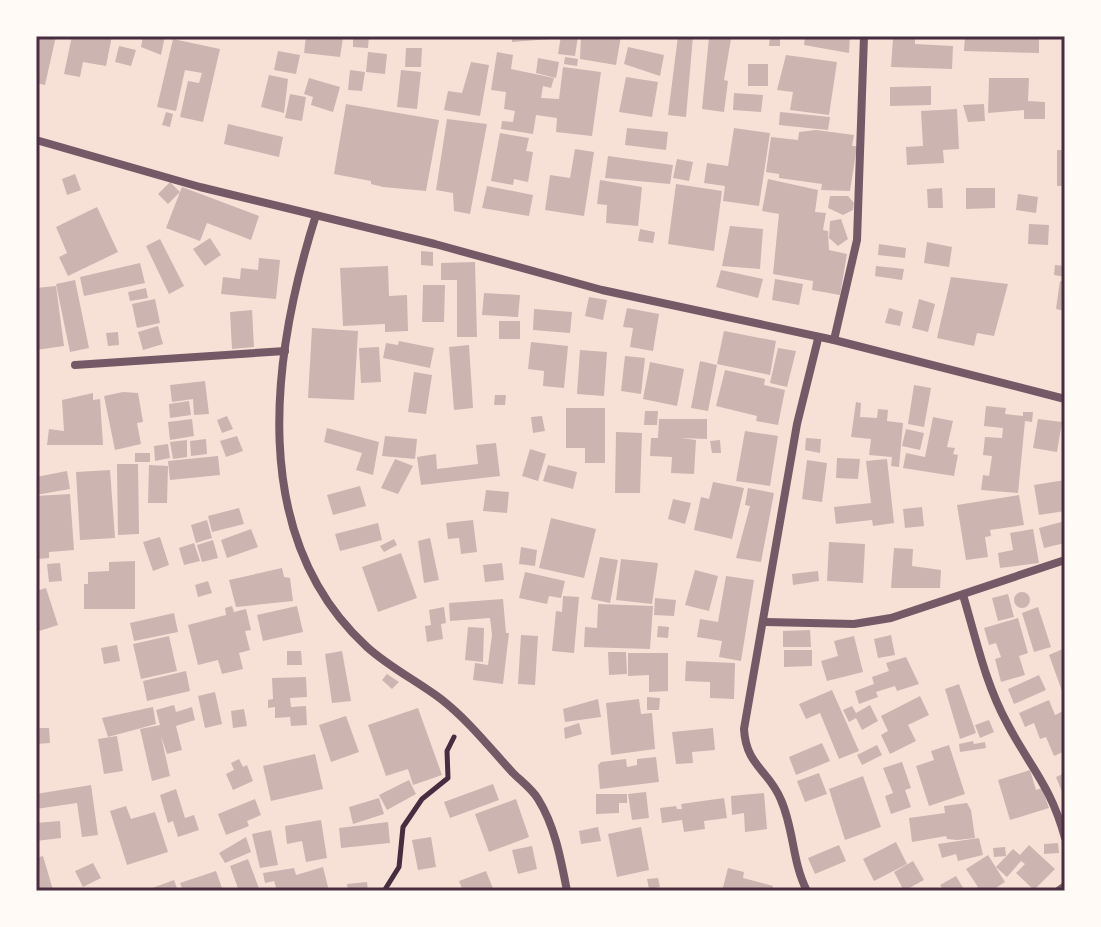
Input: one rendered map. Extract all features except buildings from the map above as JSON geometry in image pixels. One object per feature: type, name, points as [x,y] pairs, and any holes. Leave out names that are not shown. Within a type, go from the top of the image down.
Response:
[{"type":"street","points":[[834,340],[857,240],[864,36]]},
{"type":"street","points":[[36,140],[200,187],[602,290],[834,340],[1065,399]]},
{"type":"street","points":[[316,215],[294,294],[278,430],[280,469],[301,549],[318,586],[341,620],[369,648],[463,718],[538,798],[556,839],[567,891]]},
{"type":"street","points":[[807,891],[799,876],[780,797],[745,748],[748,695],[765,622],[797,424],[818,339]]},
{"type":"street","points":[[75,365],[285,351]]},
{"type":"street","points":[[765,622],[854,624],[919,611],[1065,560]]},
{"type":"street","points":[[963,595],[986,676],[1007,724],[1053,798],[1065,838]]},
{"type":"street","points":[[1058,891],[1065,886]]},
{"type":"path","points":[[384,891],[399,867],[403,827],[422,799],[448,778],[447,751],[463,718]]}]
